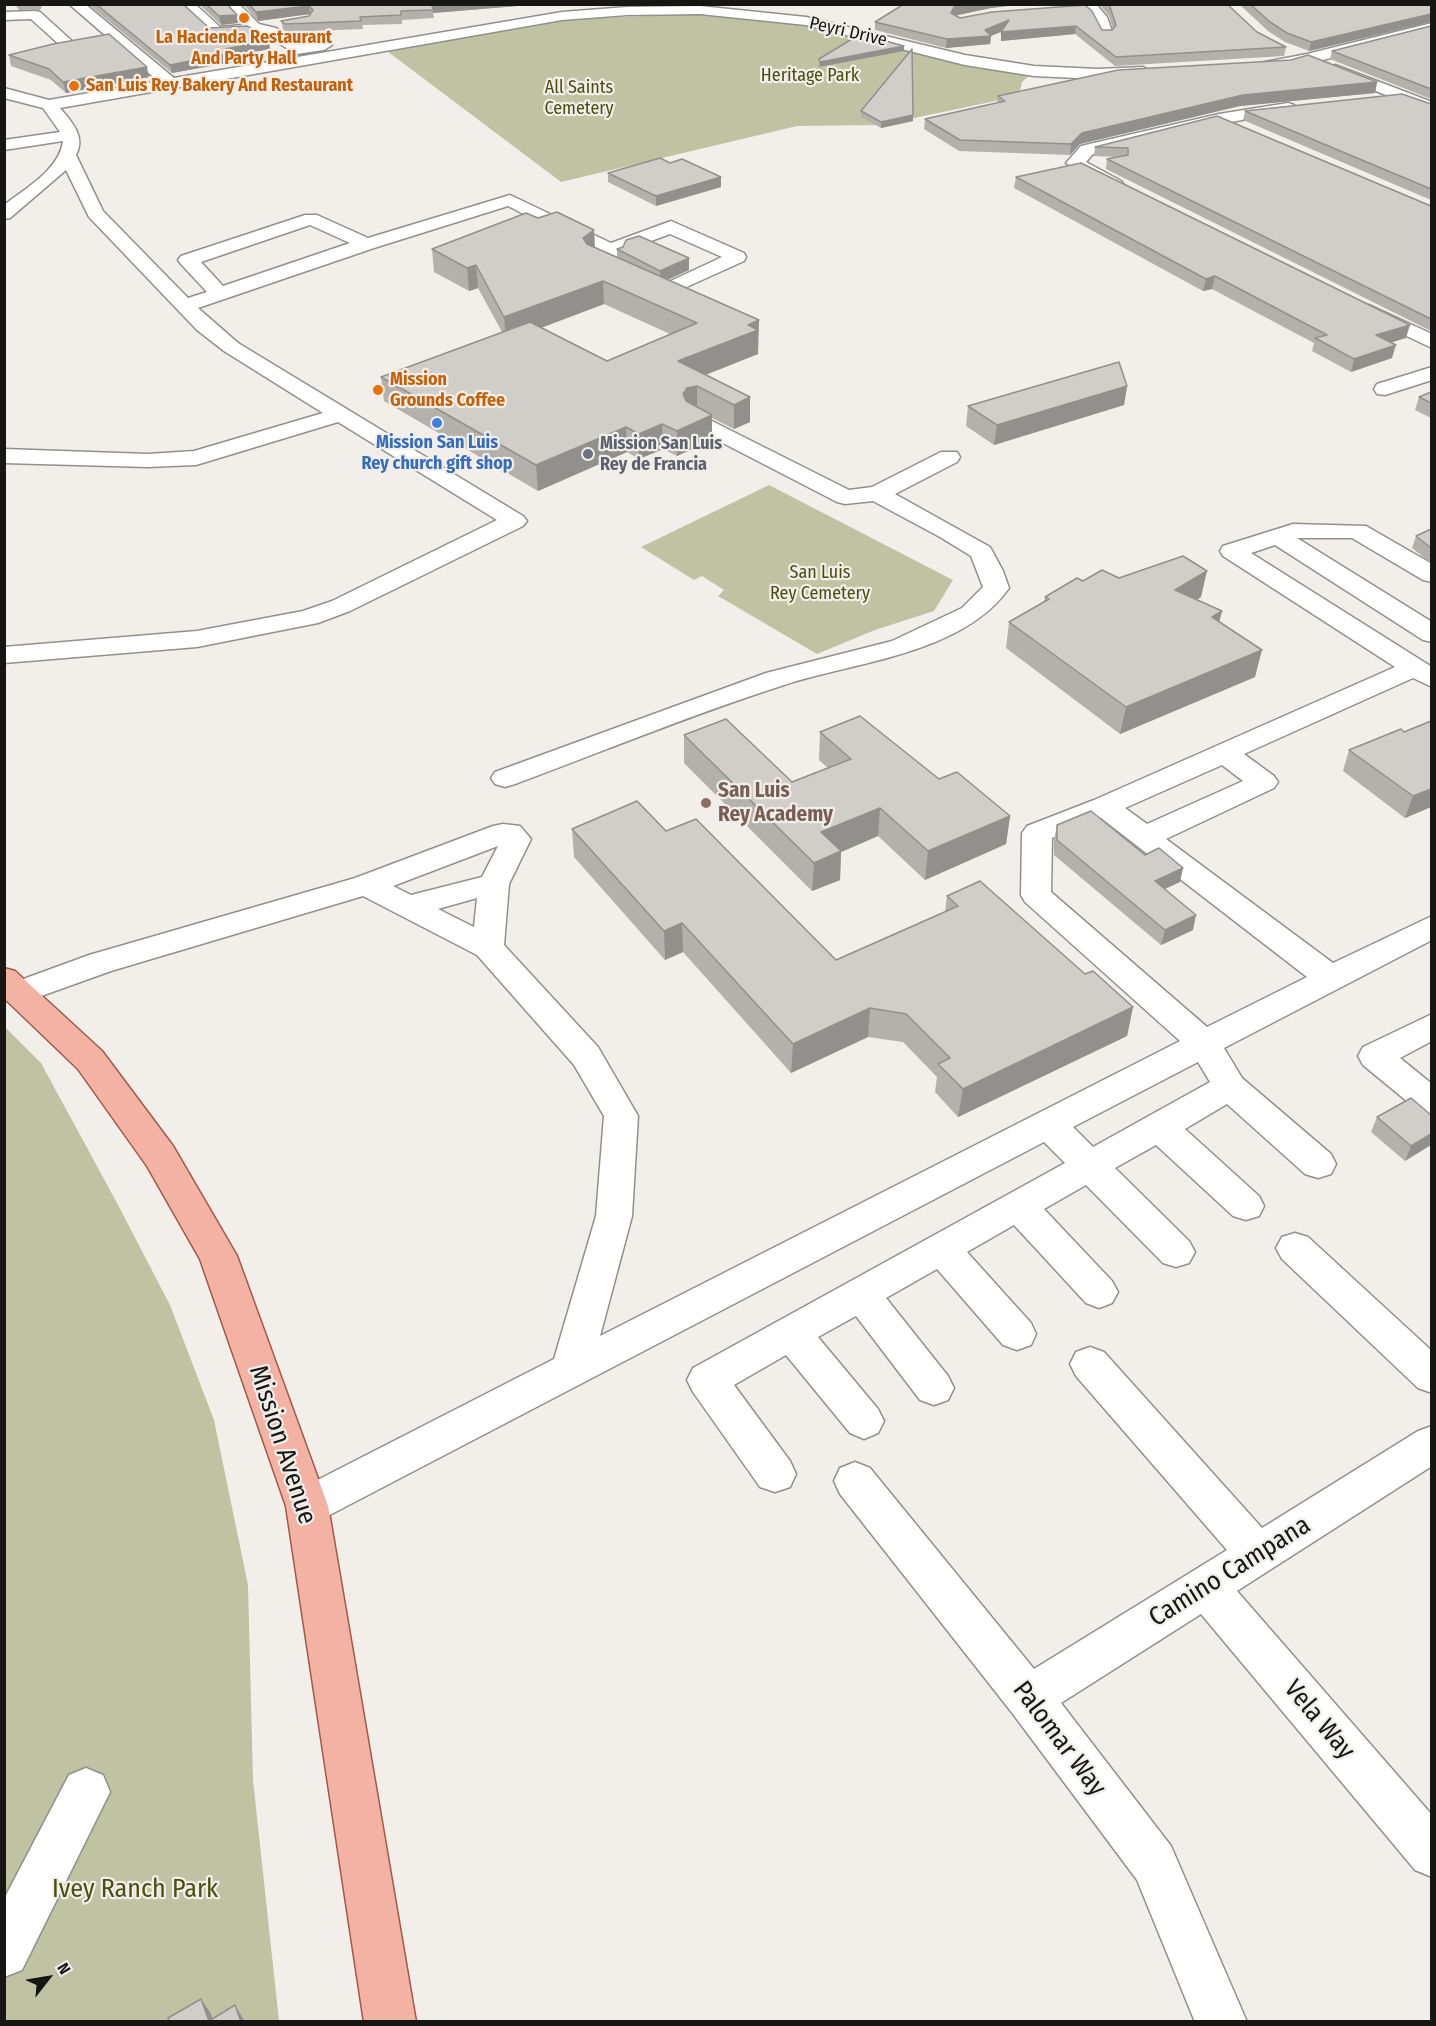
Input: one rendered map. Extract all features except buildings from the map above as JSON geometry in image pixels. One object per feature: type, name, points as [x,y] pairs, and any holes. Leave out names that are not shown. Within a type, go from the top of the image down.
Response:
[{"type":"main road","name":"Mission Avenue","points":[[12,986],[90,1060],[160,1156],[218,1256],[307,1506],[390,2022]]},
{"type":"street","points":[[76,4],[171,84]]},
{"type":"street","points":[[186,4],[217,32],[285,22]]},
{"type":"street","points":[[230,4],[254,28],[271,31],[296,50],[326,44],[340,54]]},
{"type":"street","points":[[1084,6],[1100,18],[1106,34]]},
{"type":"street","name":"Peyri Drive","points":[[49,105],[598,12],[700,10],[806,21],[964,60],[1034,71],[1098,74],[1161,71]]},
{"type":"street","points":[[806,21],[822,10]]},
{"type":"street","points":[[4,16],[35,15],[80,43]]},
{"type":"street","points":[[1259,66],[1307,59],[1431,27]]},
{"type":"street","points":[[47,49],[115,37]]},
{"type":"street","points":[[1279,47],[1431,108]]},
{"type":"street","points":[[4,93],[49,105],[73,143],[68,156],[56,171],[4,214]]},
{"type":"street","points":[[1363,103],[1401,96]]},
{"type":"street","points":[[1136,196],[1075,163],[1088,150],[1263,110],[1307,107]]},
{"type":"street","points":[[1219,119],[1251,132]]},
{"type":"street","points":[[4,145],[70,135]]},
{"type":"street","points":[[4,655],[196,639],[309,618],[341,606],[515,521],[231,347],[204,326],[95,213],[68,156]]},
{"type":"street","points":[[184,306],[367,244],[510,200],[610,250],[616,253],[596,261],[660,293],[737,257],[671,227],[610,250]]},
{"type":"street","points":[[221,295],[188,260],[311,219],[367,244]]},
{"type":"street","points":[[1358,306],[1431,342]]},
{"type":"street","points":[[1385,389],[1431,372]]},
{"type":"street","points":[[4,456],[44,453],[142,462],[196,458],[342,414]]},
{"type":"street","points":[[696,420],[845,497],[877,494],[949,457]]},
{"type":"street","points":[[506,778],[775,679],[901,647],[971,613],[996,588],[991,571],[981,552],[949,532],[877,494]]},
{"type":"street","points":[[1423,673],[1232,551],[1293,531],[1358,531],[1431,576]]},
{"type":"street","points":[[1277,536],[1431,634]]},
{"type":"street","points":[[1318,1164],[1230,1087],[1204,1043],[1036,895],[1037,832],[1104,806],[1224,753],[1423,673]]},
{"type":"street","points":[[1144,837],[1264,782],[1224,753]]},
{"type":"street","points":[[1104,806],[1330,978]]},
{"type":"street","points":[[12,986],[100,963],[366,885],[503,833],[510,833],[516,839],[494,884],[488,946]]},
{"type":"street","points":[[408,906],[494,884]]},
{"type":"street","points":[[366,885],[488,946],[586,1056],[621,1116],[614,1216],[571,1370]]},
{"type":"street","points":[[307,1506],[1431,926]]},
{"type":"street","points":[[1431,1026],[1375,1056],[1431,1103]]},
{"type":"street","points":[[775,1474],[707,1380],[1230,1087]]},
{"type":"street","points":[[1048,1124],[1176,1252]]},
{"type":"street","points":[[1160,1126],[1246,1206]]},
{"type":"street","points":[[1019,1206],[1100,1292]]},
{"type":"street","points":[[1295,1248],[1431,1376]]},
{"type":"street","points":[[942,1249],[1017,1334]]},
{"type":"street","points":[[861,1294],[934,1388]]},
{"type":"street","points":[[791,1333],[864,1421]]},
{"type":"street","points":[[1090,1364],[1258,1554]]},
{"type":"street","name":"Camino Campana","points":[[1029,1698],[1431,1444]]},
{"type":"street","name":"Palomar Way","points":[[855,1481],[1029,1698],[1154,1863],[1221,2022]]},
{"type":"street","name":"Vela Way","points":[[1206,1587],[1431,1853]]},
{"type":"street","points":[[4,1952],[86,1792]]},
{"type":"green space","points":[[716,15],[803,24],[1031,74],[1022,82],[1019,96],[881,125],[797,126],[561,182],[383,48],[577,19]]},
{"type":"green space","name":"San Luis Rey Cemetery","points":[[769,485],[953,580],[934,611],[875,630],[817,654],[718,596],[724,590],[702,576],[694,580],[641,547]]},
{"type":"green space","name":"Ivey Ranch Park","points":[[4,1026],[41,1063],[117,1203],[170,1305],[214,1420],[248,1585],[253,1780],[279,2021],[5,2021]]},
{"type":"place","name":"La Hacienda Restaurant And Party Hall","points":[[244,18]]},
{"type":"place","name":"San Luis Rey Bakery And Restaurant","points":[[74,86]]},
{"type":"place","name":"Mission Grounds Coffee","points":[[378,390]]},
{"type":"place","name":"Mission San Luis Rey church gift shop","points":[[437,423]]},
{"type":"place","name":"Mission San Luis Rey de Francia","points":[[588,454]]},
{"type":"place","name":"San Luis Rey Academy","points":[[706,803]]},
{"type":"park label","name":"Heritage Park","points":[[810,76]]},
{"type":"park label","name":"All Saints Cemetery","points":[[579,98]]}]
